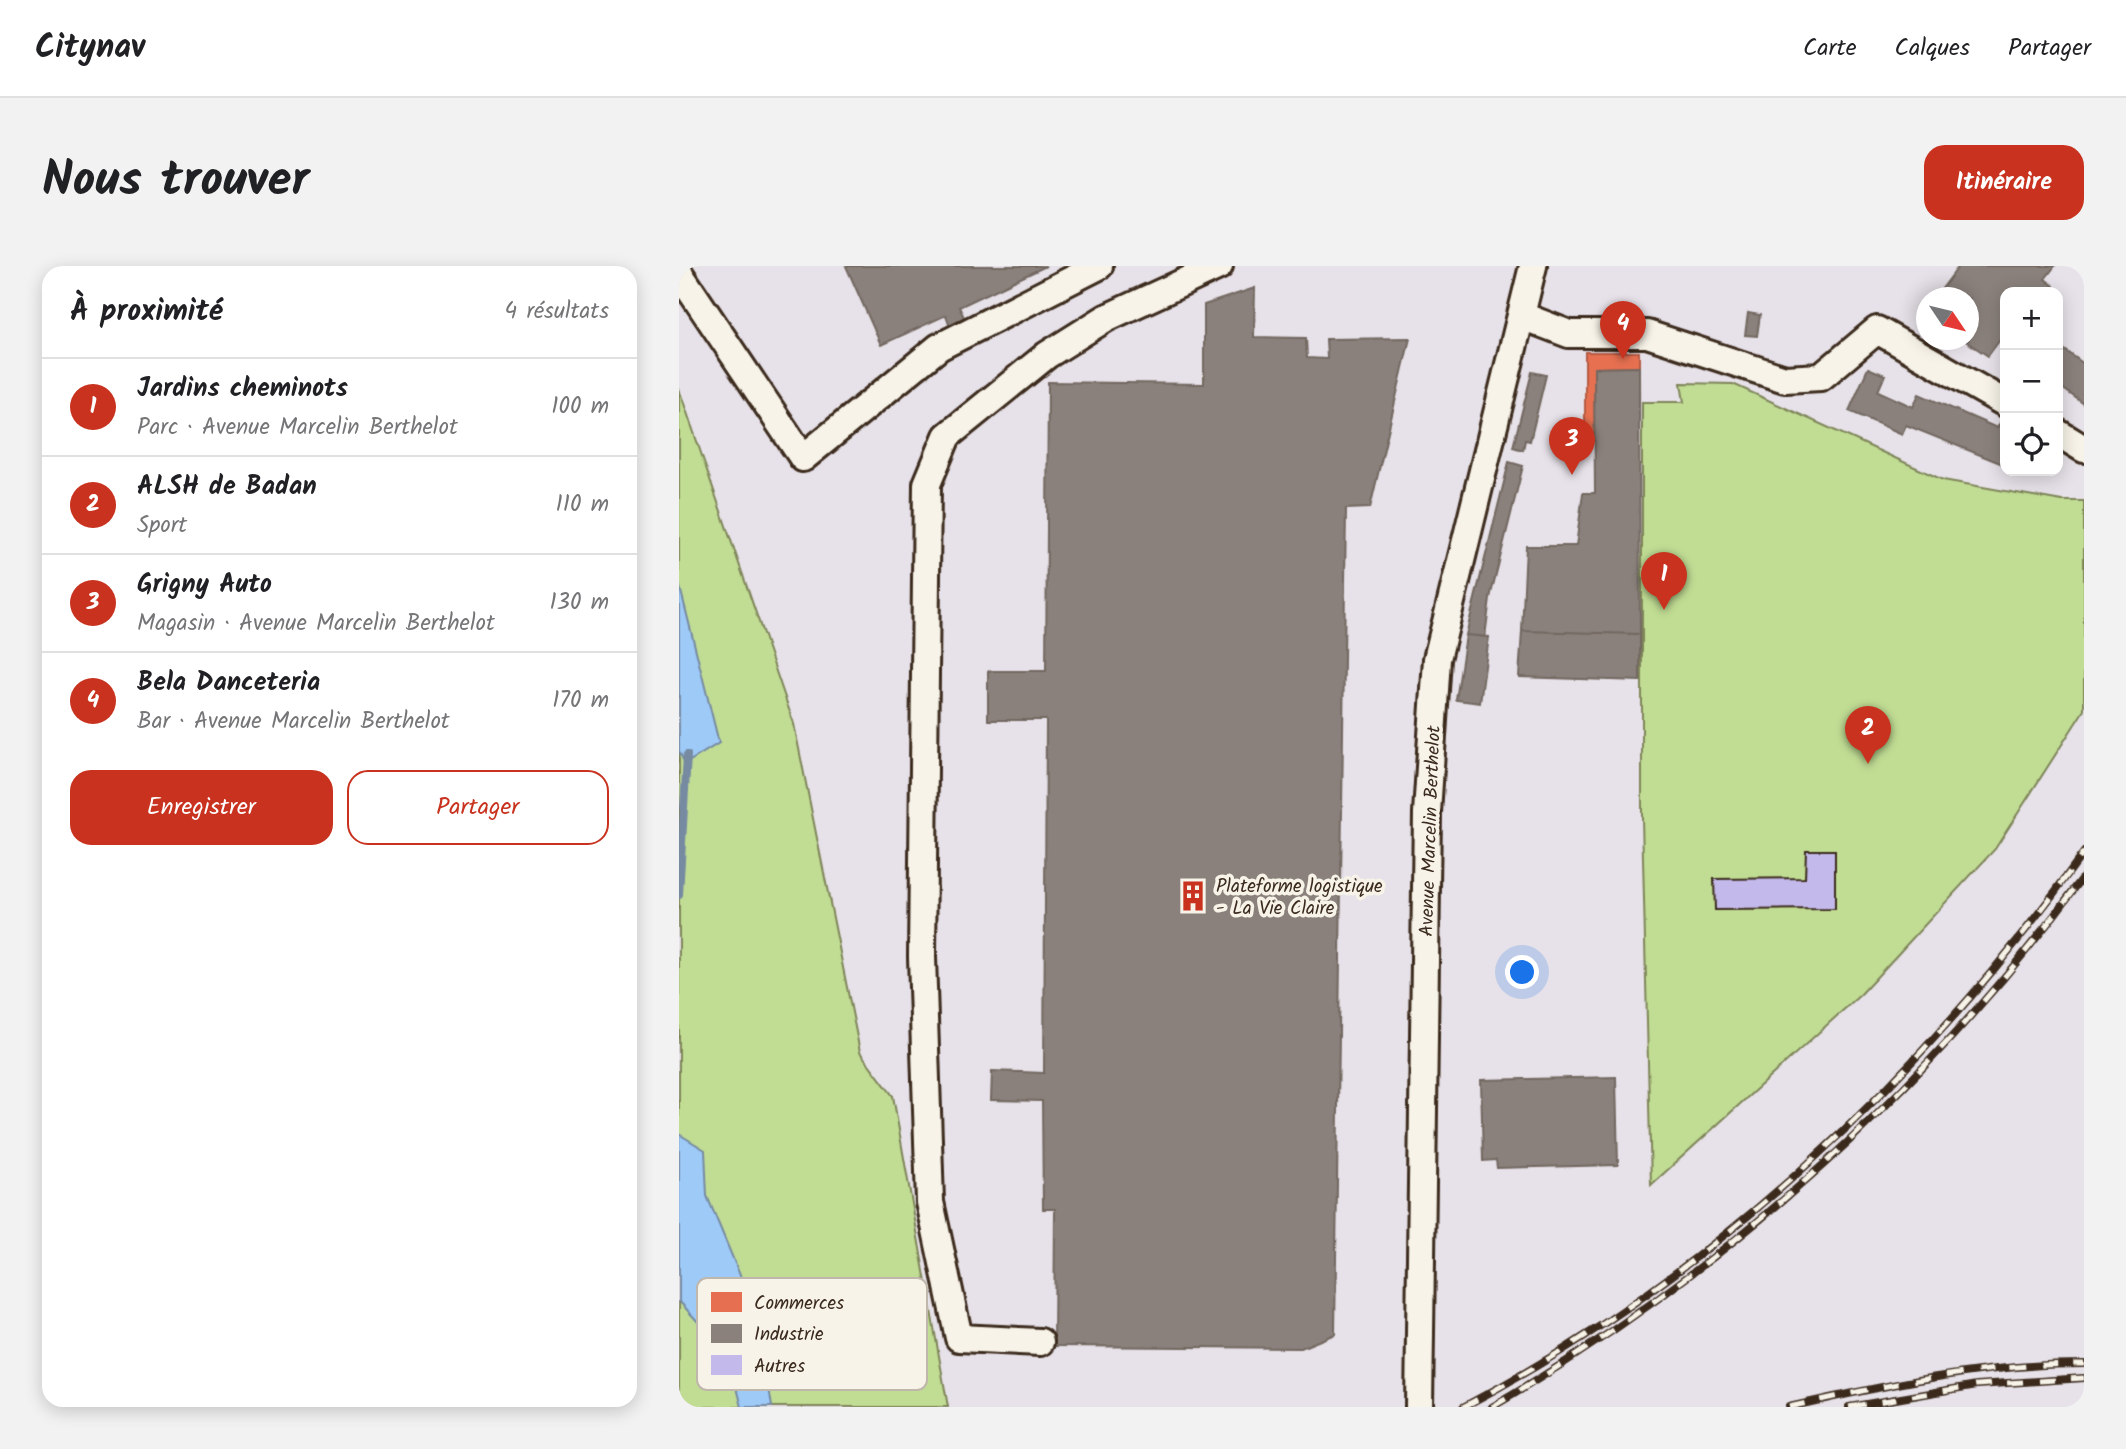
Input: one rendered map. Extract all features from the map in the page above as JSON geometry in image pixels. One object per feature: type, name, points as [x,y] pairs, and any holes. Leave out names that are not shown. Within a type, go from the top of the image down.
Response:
[{"type":"street","points":[[679,273],[803,458],[939,347],[1099,266]]},
{"type":"street","points":[[1040,1342],[958,1338],[930,1202],[922,957],[927,484],[947,436],[1047,355],[1106,318],[1219,266]]},
{"type":"street","name":"Avenue Marcelin Berthelot","points":[[1419,1407],[1427,813],[1437,659],[1533,266]]},
{"type":"street","points":[[1522,316],[1569,334],[1647,334],[1785,379],[1821,377],[1877,330],[2000,400]]},
{"type":"street","points":[[2063,436],[2084,449]]},
{"type":"green space","points":[[1681,383],[1733,384],[1943,480],[2062,501],[2084,501],[2084,710],[1995,849],[1861,994],[1651,1185],[1642,818],[1642,402],[1684,402]]},
{"type":"green space","points":[[679,389],[794,724],[860,1052],[893,1096],[925,1278],[697,1278],[697,1390],[927,1390],[927,1288],[948,1407],[679,1407]]},
{"type":"water","points":[[679,583],[719,743],[685,764],[679,751]]},
{"type":"water","points":[[679,1134],[705,1150],[707,1196],[741,1278],[697,1278],[697,1321],[679,1301]]},
{"type":"water","points":[[738,1390],[769,1390],[772,1407],[742,1407]]},
{"type":"building: Commerces","points":[[1585,352],[1639,352],[1639,367],[1594,368],[1595,434],[1585,434]]},
{"type":"building: Industrie","points":[[846,266],[1046,266],[959,307],[965,319],[950,326],[946,315],[881,345]]},
{"type":"building: Industrie","points":[[1959,266],[2055,266],[2045,279],[2053,287],[2000,287],[2000,340],[1988,356],[1979,350],[1979,287],[1943,287]]},
{"type":"building: Industrie","name":"Plateforme logistique - La Vie Claire","points":[[1255,288],[1254,337],[1306,338],[1307,358],[1327,359],[1326,339],[1410,338],[1370,508],[1346,509],[1335,1334],[1301,1348],[1054,1346],[1055,1209],[1043,1209],[1042,1101],[991,1100],[992,1071],[1044,1073],[1046,720],[988,720],[988,671],[1046,671],[1048,382],[1204,384],[1204,305]]},
{"type":"building: Industrie","points":[[1748,313],[1760,315],[1757,336],[1745,335]]},
{"type":"building: Industrie","points":[[2063,349],[2084,364],[2084,404],[2063,389]]},
{"type":"building: Industrie","points":[[1639,367],[1640,634],[1522,631],[1526,546],[1576,546],[1583,493],[1595,493],[1594,368]]},
{"type":"building: Industrie","points":[[1868,368],[1885,375],[1878,391],[1913,407],[1919,394],[1997,428],[2000,423],[2000,463],[1906,425],[1902,434],[1849,411]]},
{"type":"building: Industrie","points":[[1532,372],[1546,375],[1530,441],[1525,440],[1523,450],[1513,447]]},
{"type":"building: Industrie","points":[[1509,462],[1523,466],[1490,598],[1485,637],[1466,635]]},
{"type":"building: Industrie","points":[[1522,631],[1640,634],[1640,681],[1519,677]]},
{"type":"building: Industrie","points":[[1466,635],[1489,637],[1480,703],[1456,700]]},
{"type":"building: Industrie","points":[[1616,1077],[1618,1165],[1497,1168],[1496,1160],[1483,1161],[1481,1080]]},
{"type":"building: Autres","points":[[1806,850],[1835,850],[1835,909],[1715,910],[1714,879],[1805,878]]},
{"type":"waterway","points":[[679,895],[687,755]]},
{"type":"railway","points":[[1463,1407],[1554,1355],[1642,1298],[1726,1234],[1806,1166],[1882,1092],[1954,1016],[2022,935],[2084,852]]},
{"type":"railway","points":[[1492,1407],[1577,1354],[1660,1297],[1739,1236],[1815,1172],[1888,1104],[1957,1031],[2022,956],[2084,876]]},
{"type":"railway","points":[[1789,1407],[1972,1372],[2084,1364]]},
{"type":"railway","points":[[1849,1407],[1977,1385],[2084,1378]]},
{"type":"place","name":"Bela Danceteria","points":[[1623,359]]},
{"type":"place","name":"Grigny Auto","points":[[1572,475]]},
{"type":"place","name":"Jardins cheminots","points":[[1664,610]]},
{"type":"place","name":"ALSH de Badan","points":[[1868,764]]},
{"type":"place","name":"Plateforme logistique - La Vie Claire","points":[[1193,896]]}]
